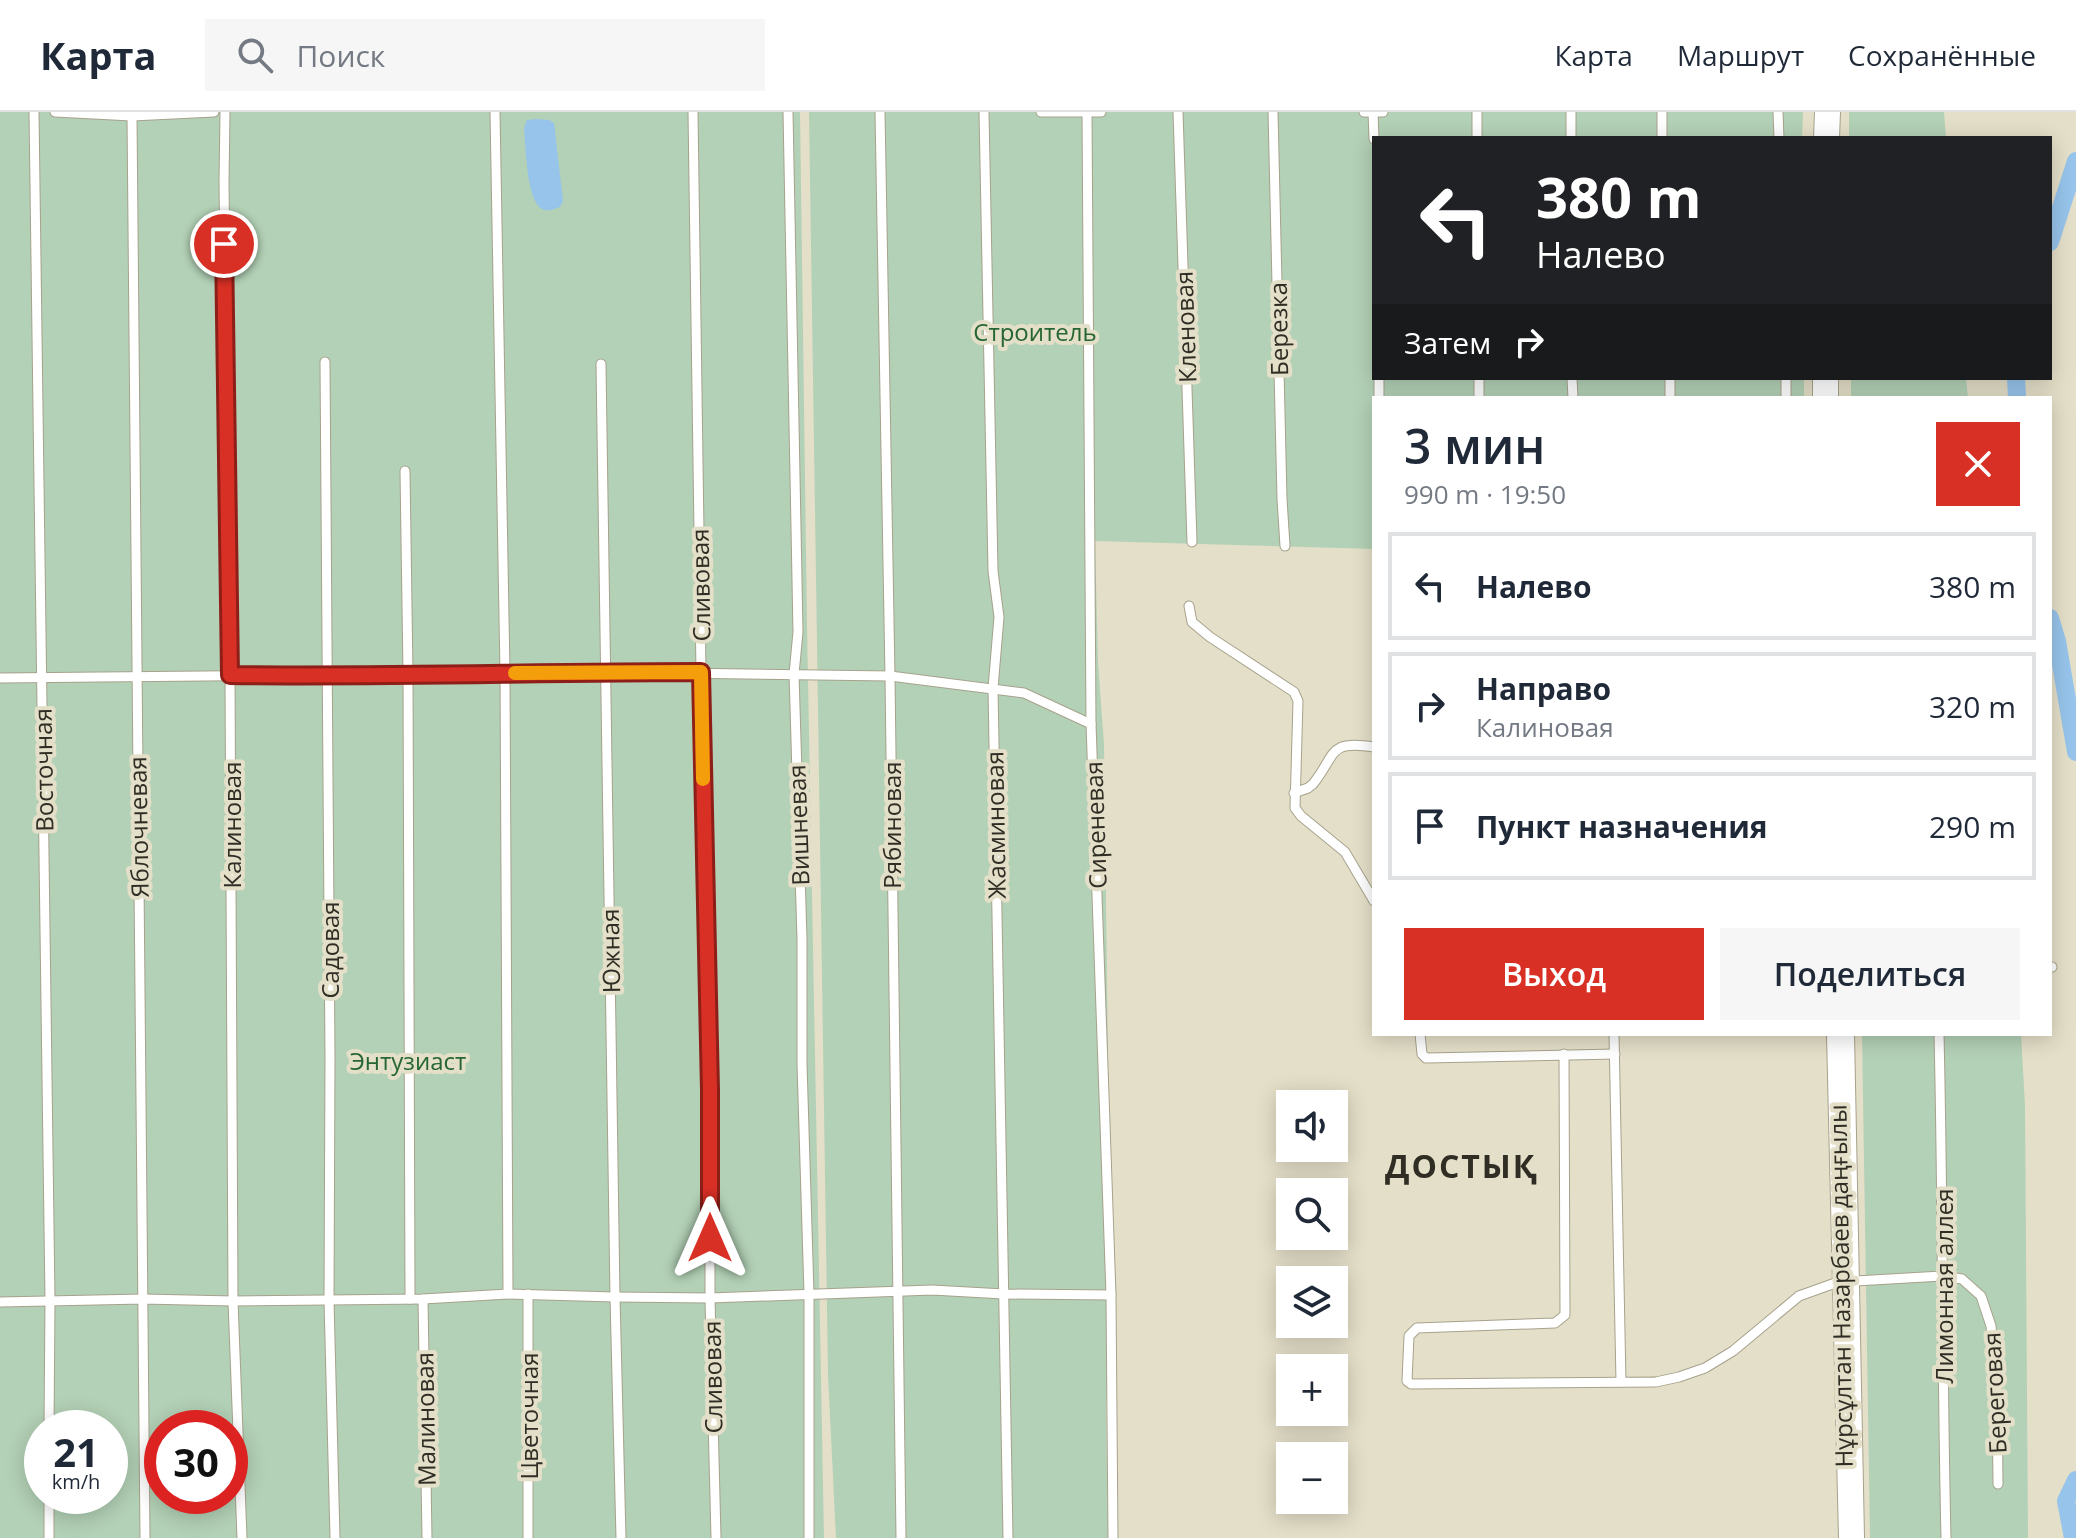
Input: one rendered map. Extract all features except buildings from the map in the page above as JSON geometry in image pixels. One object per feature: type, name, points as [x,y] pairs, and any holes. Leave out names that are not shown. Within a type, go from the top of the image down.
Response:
[{"type":"main road","points":[[1821,136],[1822,112]]},
{"type":"main road","points":[[1832,136],[1833,112]]},
{"type":"main road","name":"Нұрсұлтан Назарбаев даңғылы","points":[[1834,1036],[1857,1538]]},
{"type":"main road","name":"Нұрсұлтан Назарбаев даңғылы","points":[[1846,1538],[1847,1036]]},
{"type":"street","name":"Восточная","points":[[34,112],[49,1410]]},
{"type":"street","points":[[55,112],[132,116],[214,112]]},
{"type":"street","name":"Калиновая","points":[[225,112],[233,1301],[242,1538]]},
{"type":"street","points":[[495,112],[505,673],[508,1294]]},
{"type":"street","points":[[693,112],[700,112]]},
{"type":"street","name":"Сливовая","points":[[693,112],[716,1538]]},
{"type":"street","name":"Вишневая","points":[[788,112],[798,632],[794,674],[809,1294],[809,1538]]},
{"type":"street","name":"Рябиновая","points":[[880,112],[901,1538]]},
{"type":"street","name":"Жасминовая","points":[[984,112],[993,571],[999,617],[993,688],[1008,1538]]},
{"type":"street","points":[[1041,112],[1101,112]]},
{"type":"street","name":"Сиреневая","points":[[1087,112],[1091,724],[1111,1295],[1113,1538]]},
{"type":"street","name":"Кленовая","points":[[1178,112],[1192,542]]},
{"type":"street","name":"Березка","points":[[1273,112],[1285,546]]},
{"type":"street","points":[[1364,112],[1383,112]]},
{"type":"street","points":[[1373,112],[1374,136]]},
{"type":"street","points":[[1477,112],[1477,136]]},
{"type":"street","points":[[1571,112],[1571,136]]},
{"type":"street","points":[[1662,112],[1662,136]]},
{"type":"street","points":[[1778,112],[1779,136]]},
{"type":"street","name":"Яблочневая","points":[[132,116],[145,1538]]},
{"type":"street","name":"Садовая","points":[[325,362],[329,1300],[335,1538]]},
{"type":"street","name":"Южная","points":[[601,364],[621,1538]]},
{"type":"street","points":[[405,471],[410,1299]]},
{"type":"street","points":[[1189,606],[1192,622],[1210,637],[1294,692],[1298,701],[1295,808],[1345,852],[1372,898]]},
{"type":"street","points":[[0,678],[606,672],[890,676],[1024,693],[1091,724]]},
{"type":"street","points":[[1294,793],[1313,784],[1336,749],[1346,744],[1372,747]]},
{"type":"street","points":[[1420,1036],[1422,1054],[1426,1058],[1615,1054]]},
{"type":"street","points":[[1614,1036],[1621,1382]]},
{"type":"street","name":"Лимонная аллея","points":[[1939,1036],[1946,1538]]},
{"type":"street","name":"Береговая","points":[[1564,1054],[1565,1315],[1555,1323],[1417,1328],[1409,1336],[1407,1381],[1411,1384],[1656,1382],[1705,1368],[1733,1351],[1799,1296],[1845,1281],[1942,1276],[1962,1279],[1981,1296],[1991,1326],[1997,1393],[1998,1484]]},
{"type":"street","points":[[0,1302],[423,1299],[508,1294],[710,1298],[897,1290],[1111,1295]]},
{"type":"street","name":"Цветочная","points":[[528,1294],[528,1538]]},
{"type":"street","name":"Малиновая","points":[[423,1299],[427,1538]]},
{"type":"street","points":[[49,1514],[49,1538]]},
{"type":"green space","name":"Энтузиаст","points":[[0,112],[800,112],[824,1538],[0,1538]]},
{"type":"green space","name":"Строитель","points":[[809,112],[1803,112],[1802,136],[1372,136],[1372,380],[1804,380],[1804,396],[1372,396],[1372,549],[1095,541],[1104,745],[1111,1295],[1106,1406],[1108,1538],[836,1538],[828,1375]]},
{"type":"green space","points":[[1849,112],[1944,112],[1946,136],[1849,136]]},
{"type":"green space","points":[[1851,380],[1966,380],[1968,396],[1851,396]]},
{"type":"green space","points":[[1862,1036],[2021,1036],[2025,1106],[2028,1538],[1870,1538]]},
{"type":"water","points":[[527,120],[554,123],[563,201],[560,207],[551,210],[542,209],[537,204],[528,172],[524,128]]},
{"type":"waterway","points":[[2052,236],[2076,161]]},
{"type":"waterway","points":[[2016,380],[2017,396]]},
{"type":"waterway","points":[[2052,625],[2076,752]]},
{"type":"waterway","points":[[2073,1538],[2066,1501],[2076,1480]]},
{"type":"slow traffic","points":[[515,673],[701,672],[703,779]]},
{"type":"district","name":"ДОСТЫҚ","points":[[1462,1165]]},
{"type":"route","points":[[224,244],[230,675],[701,672],[710,1238]]}]
